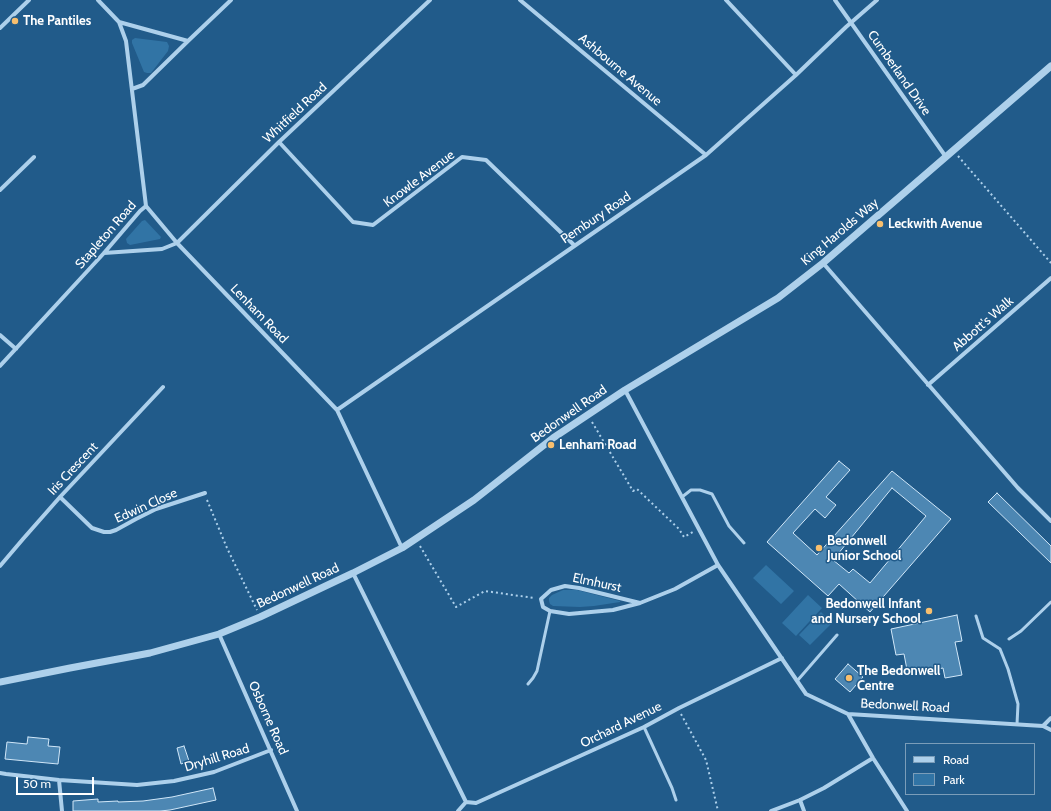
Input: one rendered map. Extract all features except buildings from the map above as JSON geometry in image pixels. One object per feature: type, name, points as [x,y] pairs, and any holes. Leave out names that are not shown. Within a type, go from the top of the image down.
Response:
[{"type":"street","points":[[0,28],[29,0]]},
{"type":"street","name":"Stapleton Road","points":[[0,366],[104,254],[140,211],[146,206],[126,41],[119,22],[98,0]]},
{"type":"street","points":[[132,88],[143,85],[230,0]]},
{"type":"street","name":"Whitfield Road","points":[[177,243],[279,142],[430,0]]},
{"type":"street","name":"Ashbourne Avenue","points":[[520,0],[706,155]]},
{"type":"street","points":[[726,0],[796,75]]},
{"type":"street","name":"Cumberland Drive","points":[[835,0],[946,157]]},
{"type":"street","name":"Pembury Road","points":[[337,410],[706,155],[878,0]]},
{"type":"street","points":[[119,22],[188,41]]},
{"type":"street","name":"King Harolds Way","points":[[625,390],[778,298],[823,263],[1051,66]]},
{"type":"street","name":"Knowle Avenue","points":[[279,142],[354,222],[373,225],[462,157],[486,160],[574,245]]},
{"type":"street","points":[[0,190],[34,156]]},
{"type":"street","name":"Lenham Road","points":[[146,206],[177,243],[337,410],[402,548]]},
{"type":"street","points":[[104,254],[162,249],[177,243]]},
{"type":"street","points":[[823,263],[1018,488],[1051,520]]},
{"type":"street","name":"Abbott's Walk","points":[[928,385],[1051,278]]},
{"type":"street","points":[[0,335],[16,349]]},
{"type":"street","name":"Iris Crescent","points":[[0,566],[60,497],[163,387]]},
{"type":"street","name":"Bedonwell Road","points":[[0,682],[150,653],[219,634],[260,617],[352,573],[416,540],[474,500],[553,438],[625,390],[718,565],[806,694],[848,714],[1043,726],[1051,730]]},
{"type":"street","name":"Edwin Close","points":[[60,497],[92,528],[104,532],[110,532],[156,509],[205,493]]},
{"type":"street","name":"Elmhurst","points":[[550,611],[569,614],[613,610],[640,603],[675,589],[718,565]]},
{"type":"street","points":[[352,573],[466,802],[458,811]]},
{"type":"street","name":"Elmhurst","points":[[541,599],[551,590],[565,586],[640,603]]},
{"type":"street","points":[[541,599],[544,607],[550,611]]},
{"type":"street","name":"Osborne Road","points":[[219,634],[297,811]]},
{"type":"street","name":"Orchard Avenue","points":[[466,802],[476,802],[644,727],[679,708],[782,658]]},
{"type":"street","points":[[848,714],[873,758],[907,811]]},
{"type":"street","points":[[1043,726],[1051,718]]},
{"type":"street","name":"Dryhill Road","points":[[0,773],[59,780],[136,784],[174,781],[214,772],[271,750]]},
{"type":"street","points":[[771,811],[800,800],[824,788],[873,758]]},
{"type":"street","points":[[59,780],[62,811]]},
{"type":"street","points":[[800,800],[804,811]]},
{"type":"lane","points":[[682,497],[691,490],[700,490],[712,494],[729,526],[744,543]]},
{"type":"lane","points":[[1009,639],[1021,631],[1051,602]]},
{"type":"lane","points":[[528,684],[537,671],[550,611]]},
{"type":"lane","points":[[976,616],[983,638],[1000,649],[1008,669],[1018,704],[1017,724]]},
{"type":"lane","points":[[797,681],[837,635]]},
{"type":"lane","points":[[644,727],[676,800]]},
{"type":"path","points":[[954,150],[1051,263]]},
{"type":"path","points":[[588,415],[633,491],[637,489],[679,529],[684,537],[699,528]]},
{"type":"path","points":[[205,493],[228,548],[260,617]]},
{"type":"path","points":[[416,540],[456,607],[485,591],[541,599]]},
{"type":"path","points":[[679,708],[706,760],[718,811]]},
{"type":"green space","points":[[135,38],[167,42],[169,46],[168,51],[151,73],[144,72],[132,43],[132,40]]},
{"type":"green space","points":[[145,220],[161,237],[160,239],[130,245],[127,243],[126,239],[142,221]]},
{"type":"green space","points":[[766,565],[794,591],[781,604],[753,578]]},
{"type":"green space","points":[[563,590],[577,590],[620,602],[580,607],[553,606],[550,604],[549,598]]},
{"type":"green space","points":[[808,595],[822,608],[796,636],[782,623]]},
{"type":"green space","points":[[821,612],[832,623],[810,645],[799,635]]},
{"type":"place","name":"The Pantiles","points":[[15,21]]},
{"type":"place","name":"Leckwith Avenue","points":[[880,224]]},
{"type":"place","name":"Lenham Road","points":[[551,445]]},
{"type":"place","name":"Bedonwell Junior School","points":[[819,548]]},
{"type":"place","name":"Bedonwell Infant and Nursery School","points":[[929,611]]},
{"type":"place","name":"The Bedonwell Centre","points":[[849,678]]}]
